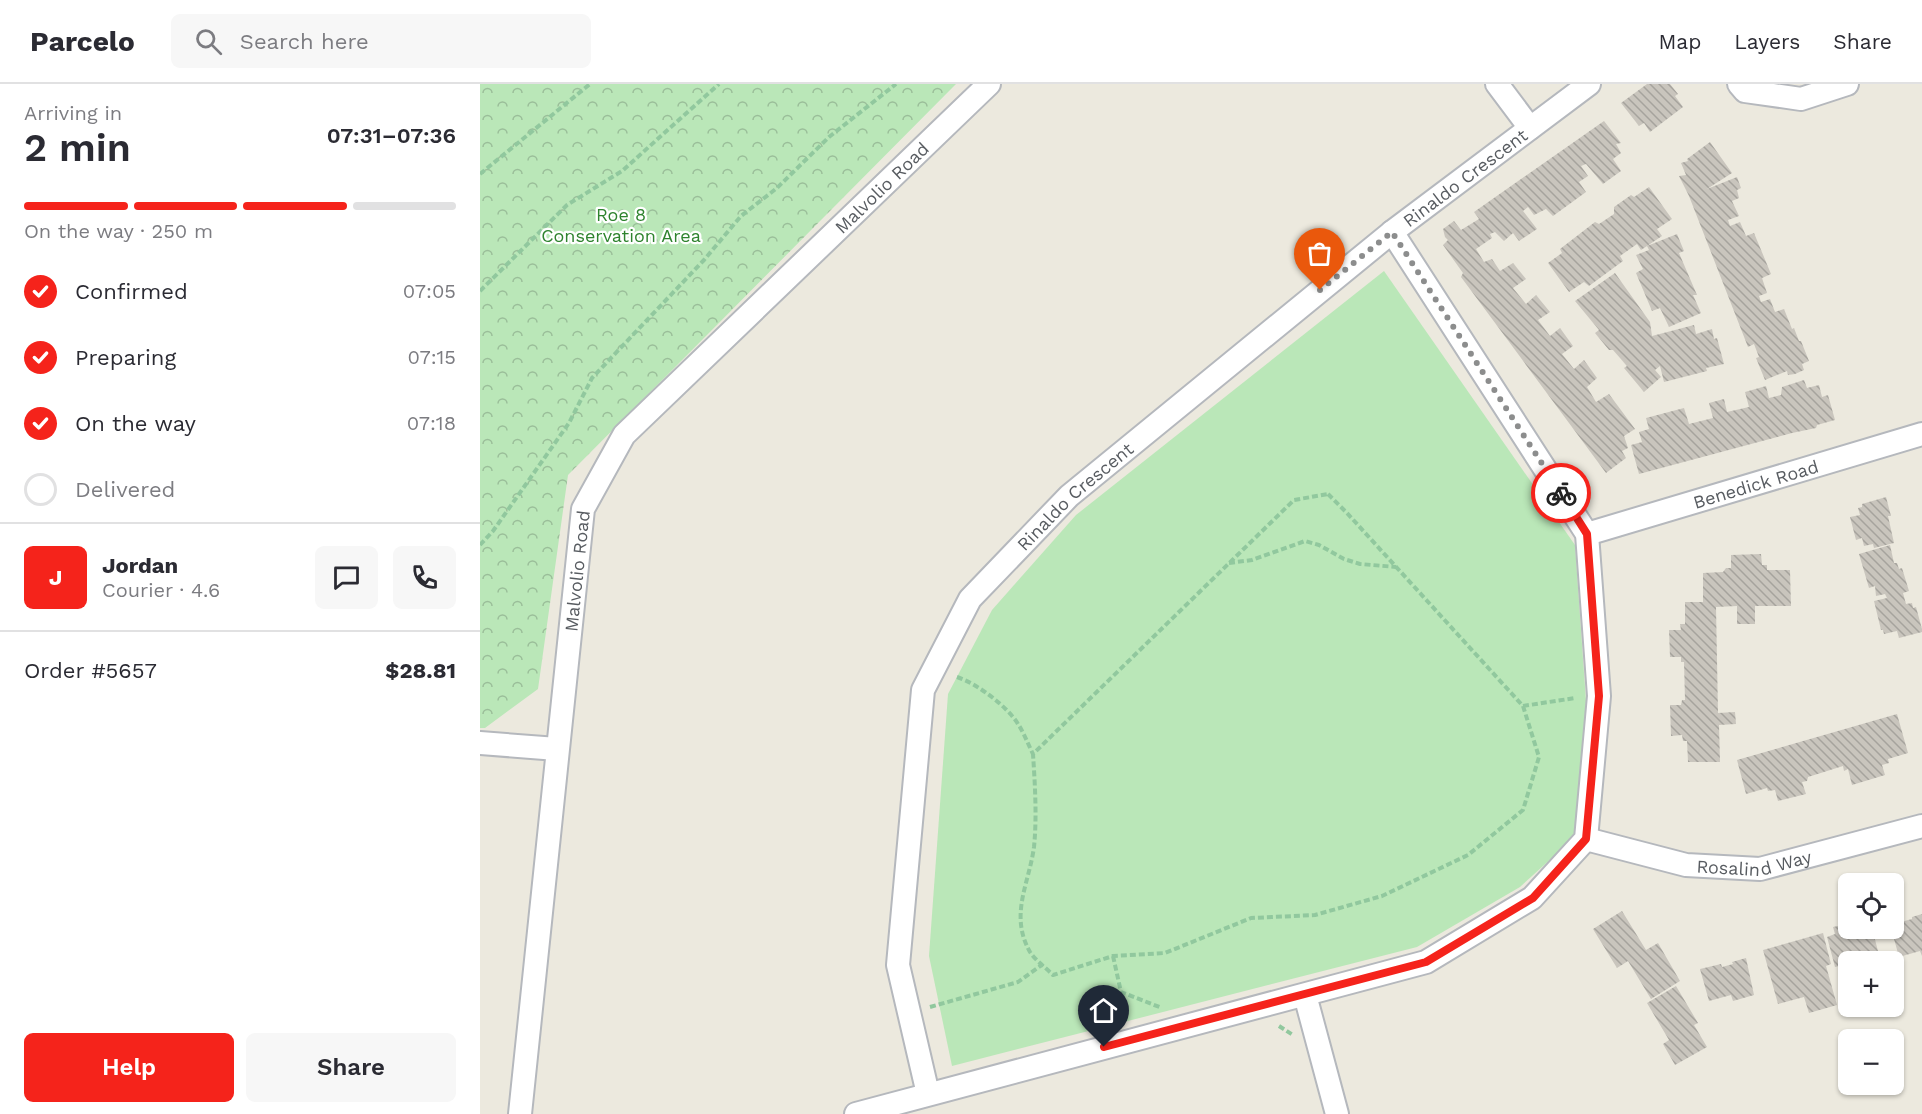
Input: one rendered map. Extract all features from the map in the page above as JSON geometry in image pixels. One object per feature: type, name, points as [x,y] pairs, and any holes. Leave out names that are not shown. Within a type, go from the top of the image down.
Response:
[{"type":"street","name":"Malvolio Road","points":[[520,1114],[583,509],[624,435],[989,84]]},
{"type":"street","points":[[1497,84],[1530,128]]},
{"type":"street","name":"Rinaldo Crescent","points":[[928,1094],[898,965],[923,690],[970,599],[1069,496],[1392,232],[1589,84]]},
{"type":"street","points":[[1739,84],[1745,91],[1801,99],[1847,84]]},
{"type":"street","points":[[856,1114],[1426,962],[1533,898],[1586,839],[1599,696],[1587,534],[1392,232]]},
{"type":"street","name":"Benedick Road","points":[[1587,534],[1922,434]]},
{"type":"street","points":[[480,743],[557,749]]},
{"type":"street","name":"Rosalind Way","points":[[1586,839],[1686,865],[1760,869],[1922,826]]},
{"type":"street","points":[[1305,995],[1337,1114]]},
{"type":"path","points":[[480,174],[590,84]]},
{"type":"path","points":[[480,291],[567,205],[622,171],[719,84]]},
{"type":"path","points":[[480,545],[493,531],[569,423],[592,378],[704,260],[741,216],[777,188],[829,137],[896,84]]},
{"type":"path","points":[[957,678],[969,681],[990,696],[1018,723],[1034,754],[1036,798],[1034,848],[1021,902],[1022,930],[1031,953],[1053,975],[1113,956],[1165,953],[1251,918],[1315,915],[1382,896],[1468,855],[1523,810],[1539,757],[1522,706],[1328,494],[1294,500],[1034,754]]},
{"type":"path","points":[[1229,563],[1252,560],[1305,541],[1360,564],[1396,567]]},
{"type":"path","points":[[1522,706],[1599,696]]},
{"type":"path","points":[[1113,956],[1122,992],[1162,1008],[1171,1030]]},
{"type":"path","points":[[909,1013],[1018,982],[1043,964]]},
{"type":"green space","name":"Roe 8 Conservation Area","points":[[480,84],[956,84],[568,475],[538,689],[485,728],[480,728]]},
{"type":"green space","points":[[1384,271],[1575,545],[1586,701],[1574,838],[1520,887],[1417,947],[952,1066],[929,956],[948,694],[992,610],[1076,515]]},
{"type":"building","points":[[1647,84],[1670,84],[1678,94],[1675,96],[1683,107],[1650,132],[1644,123],[1639,126],[1621,103]]},
{"type":"building","points":[[1604,121],[1621,143],[1616,144],[1621,153],[1613,159],[1621,171],[1603,184],[1586,164],[1581,166],[1588,176],[1579,182],[1586,192],[1553,216],[1546,209],[1534,215],[1528,207],[1523,211],[1537,229],[1519,241],[1513,233],[1504,241],[1495,232],[1490,234],[1492,238],[1476,249],[1484,262],[1492,259],[1500,271],[1513,263],[1526,279],[1513,288],[1526,304],[1536,295],[1550,312],[1538,320],[1550,336],[1560,328],[1573,346],[1562,354],[1574,369],[1584,360],[1597,378],[1587,387],[1596,402],[1609,394],[1635,429],[1624,436],[1628,448],[1622,451],[1626,458],[1606,473],[1461,277],[1463,273],[1443,245],[1448,240],[1443,229],[1454,221],[1461,230],[1479,219],[1474,212]]},
{"type":"building","points":[[1710,142],[1732,173],[1707,189],[1737,177],[1741,188],[1737,190],[1739,198],[1732,201],[1739,216],[1728,220],[1730,226],[1740,222],[1746,236],[1754,233],[1771,274],[1762,278],[1767,293],[1759,296],[1761,302],[1770,299],[1775,312],[1784,309],[1792,329],[1794,328],[1801,341],[1809,361],[1802,364],[1804,370],[1795,374],[1788,375],[1787,371],[1765,380],[1756,358],[1759,357],[1754,344],[1748,347],[1679,176],[1686,175],[1681,163],[1688,161],[1687,159]]},
{"type":"building","points":[[1649,187],[1672,219],[1657,229],[1662,236],[1641,250],[1637,244],[1620,256],[1623,261],[1589,286],[1584,282],[1569,292],[1548,263],[1562,253],[1560,249],[1595,222],[1599,224],[1614,214],[1614,207],[1631,195],[1634,197]]},
{"type":"building","points":[[1677,234],[1684,251],[1679,253],[1697,295],[1693,295],[1701,313],[1669,327],[1660,308],[1652,311],[1636,273],[1643,269],[1636,255],[1649,250],[1647,246]]},
{"type":"building","points":[[1615,273],[1650,322],[1652,336],[1694,325],[1696,334],[1712,329],[1714,339],[1717,338],[1724,364],[1706,368],[1707,371],[1664,382],[1660,366],[1655,370],[1661,377],[1644,392],[1624,368],[1627,366],[1595,333],[1599,330],[1575,301]]},
{"type":"building","points":[[1804,380],[1807,388],[1819,385],[1822,397],[1828,395],[1835,420],[1817,425],[1816,428],[1639,474],[1631,445],[1642,442],[1639,432],[1649,429],[1646,418],[1684,408],[1689,424],[1713,418],[1709,403],[1724,399],[1727,412],[1749,407],[1745,392],[1766,386],[1769,398],[1781,395],[1782,387]]},
{"type":"building","points":[[1886,497],[1894,543],[1874,548],[1873,544],[1864,546],[1862,538],[1856,540],[1850,517],[1860,515],[1858,508],[1862,507],[1862,504]]},
{"type":"building","points":[[1890,545],[1894,563],[1897,563],[1899,569],[1902,568],[1909,591],[1903,593],[1906,604],[1912,603],[1913,608],[1916,607],[1922,629],[1922,632],[1899,638],[1897,631],[1884,634],[1881,630],[1874,601],[1887,598],[1885,594],[1876,596],[1875,586],[1869,588],[1859,554]]},
{"type":"building","points":[[1761,554],[1762,565],[1767,565],[1767,570],[1790,570],[1791,606],[1755,606],[1755,624],[1737,624],[1737,606],[1716,607],[1718,713],[1735,712],[1736,724],[1719,725],[1720,762],[1688,762],[1687,741],[1683,741],[1682,735],[1671,736],[1670,705],[1681,705],[1682,700],[1685,700],[1684,662],[1681,662],[1681,657],[1670,657],[1669,630],[1681,630],[1680,624],[1685,624],[1685,602],[1703,602],[1703,573],[1723,572],[1726,568],[1731,568],[1731,555]]},
{"type":"building","points":[[1897,714],[1908,753],[1888,759],[1889,763],[1882,765],[1885,775],[1852,785],[1848,769],[1844,771],[1843,766],[1808,777],[1807,781],[1802,782],[1806,794],[1778,801],[1775,790],[1768,791],[1767,788],[1746,794],[1737,760]]},
{"type":"building","points":[[1622,911],[1646,950],[1658,943],[1680,981],[1651,999],[1628,961],[1617,968],[1593,929]]},
{"type":"building","points":[[1922,914],[1922,956],[1920,951],[1904,956],[1904,951],[1897,951],[1894,939],[1904,939],[1904,921]]},
{"type":"building","points":[[1838,926],[1838,939],[1875,939],[1878,951],[1838,951],[1838,966],[1835,967],[1827,937],[1835,934],[1833,927]]},
{"type":"building","points":[[1823,933],[1831,964],[1826,966],[1837,1005],[1809,1013],[1804,997],[1778,1004],[1763,950]]},
{"type":"building","points":[[1746,958],[1754,995],[1733,1001],[1731,995],[1709,1001],[1700,969],[1721,964],[1722,967]]},
{"type":"building","points":[[1676,986],[1698,1023],[1694,1025],[1707,1047],[1675,1065],[1663,1044],[1669,1040],[1647,1003]]},
{"type":"way so far","points":[[1320,290],[1392,232],[1561,493]]},
{"type":"route","points":[[1104,1047],[1426,962],[1533,898],[1586,839],[1599,696],[1587,534],[1561,493]]}]
